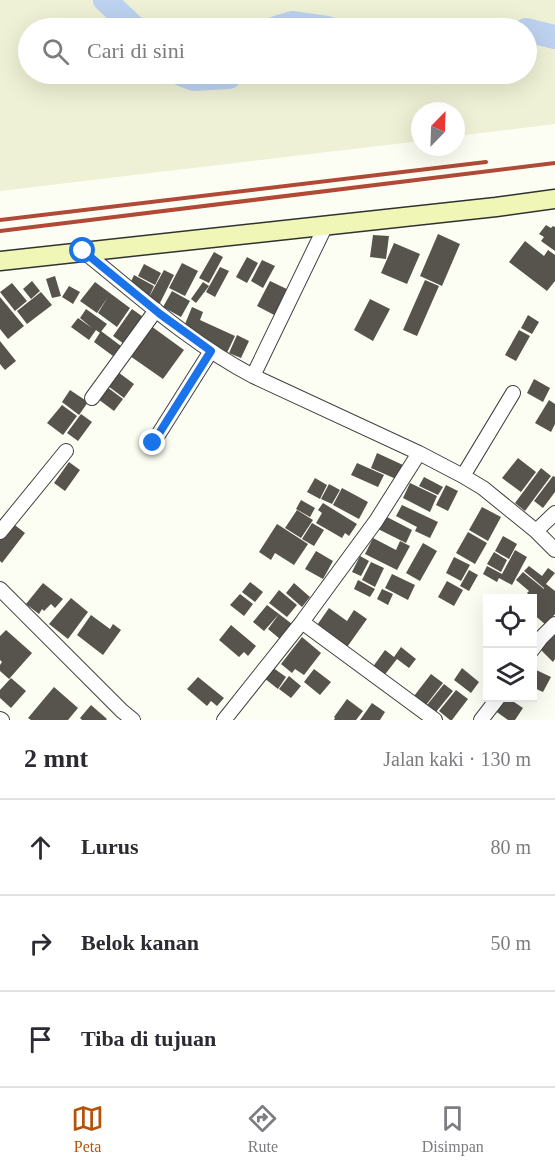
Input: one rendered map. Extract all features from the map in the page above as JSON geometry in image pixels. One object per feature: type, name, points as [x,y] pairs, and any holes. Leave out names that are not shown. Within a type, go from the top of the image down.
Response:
[{"type":"main road","points":[[2,263],[83,251],[555,199]]},
{"type":"street","points":[[253,376],[326,225]]},
{"type":"street","points":[[83,251],[156,310],[228,363],[463,476],[483,488],[536,531],[555,550]]},
{"type":"street","points":[[92,398],[156,310]]},
{"type":"street","points":[[153,443],[211,351]]},
{"type":"street","points":[[463,476],[513,393]]},
{"type":"street","points":[[0,532],[66,451]]},
{"type":"street","points":[[224,720],[302,622],[376,521],[418,453]]},
{"type":"street","points":[[536,531],[555,513]]},
{"type":"street","points":[[0,589],[133,720]]},
{"type":"street","points":[[302,622],[435,720]]},
{"type":"street","points":[[534,648],[555,624]]},
{"type":"street","points":[[482,720],[495,702]]},
{"type":"green space","points":[[0,0],[555,0],[555,124],[465,135],[465,102],[411,102],[411,142],[0,191]]},
{"type":"building","points":[[546,225],[551,228],[555,227],[555,251],[541,241],[544,237],[539,234]]},
{"type":"building","points":[[438,234],[460,244],[442,286],[420,276]]},
{"type":"building","points":[[373,235],[389,236],[386,259],[370,257]]},
{"type":"building","points":[[525,241],[544,256],[548,250],[555,255],[555,281],[547,291],[509,262]]},
{"type":"building","points":[[394,243],[420,254],[407,284],[381,273]]},
{"type":"building","points":[[214,252],[223,257],[209,283],[199,278]]},
{"type":"building","points":[[247,257],[258,263],[247,283],[236,277]]},
{"type":"building","points":[[262,260],[275,266],[263,288],[251,281]]},
{"type":"building","points":[[182,263],[198,271],[185,296],[169,288]]},
{"type":"building","points":[[144,264],[161,273],[155,285],[138,276]]},
{"type":"building","points":[[220,267],[229,271],[215,297],[206,292]]},
{"type":"building","points":[[164,270],[174,275],[159,305],[148,299]]},
{"type":"building","points":[[134,275],[154,286],[149,297],[129,286]]},
{"type":"building","points":[[55,276],[61,296],[52,298],[46,279]]},
{"type":"building","points":[[425,280],[439,286],[417,336],[403,330]]},
{"type":"building","points":[[32,281],[40,291],[31,299],[23,289]]},
{"type":"building","points":[[270,281],[291,291],[278,317],[257,306]]},
{"type":"building","points":[[95,282],[130,308],[117,327],[98,313],[108,297],[97,313],[80,301]]},
{"type":"building","points":[[203,282],[209,286],[196,303],[191,299]]},
{"type":"building","points":[[12,283],[27,301],[15,311],[0,292]]},
{"type":"building","points":[[69,286],[80,292],[73,304],[62,297]]},
{"type":"building","points":[[172,291],[190,301],[181,317],[163,307]]},
{"type":"building","points":[[41,292],[52,305],[27,324],[17,311]]},
{"type":"building","points":[[0,297],[24,326],[8,339],[0,329]]},
{"type":"building","points":[[370,299],[390,309],[373,341],[354,330]]},
{"type":"building","points":[[192,307],[203,312],[200,320],[235,336],[225,357],[183,329]]},
{"type":"building","points":[[86,309],[107,324],[100,333],[96,330],[89,340],[71,327],[78,318],[92,328],[80,318]]},
{"type":"building","points":[[132,309],[146,319],[127,346],[113,336]]},
{"type":"building","points":[[528,315],[539,322],[532,334],[521,328]]},
{"type":"building","points":[[151,326],[184,350],[163,379],[130,356]]},
{"type":"building","points":[[519,330],[530,336],[516,361],[505,355]]},
{"type":"building","points":[[101,331],[121,346],[113,356],[94,342]]},
{"type":"building","points":[[237,335],[249,341],[241,358],[229,353]]},
{"type":"building","points":[[0,341],[16,361],[5,370],[0,364]]},
{"type":"building","points":[[118,372],[134,384],[124,398],[108,386]]},
{"type":"building","points":[[534,379],[550,388],[543,402],[527,393]]},
{"type":"building","points":[[107,387],[123,399],[114,411],[98,399]]},
{"type":"building","points":[[70,390],[88,402],[79,415],[62,402]]},
{"type":"building","points":[[549,400],[555,404],[555,424],[551,432],[535,423]]},
{"type":"building","points":[[62,405],[77,416],[63,435],[47,423]]},
{"type":"building","points":[[81,414],[92,422],[78,441],[67,433]]},
{"type":"building","points":[[377,453],[403,465],[396,479],[371,468]]},
{"type":"building","points":[[518,458],[536,472],[521,492],[502,478]]},
{"type":"building","points":[[69,462],[80,470],[65,491],[54,483]]},
{"type":"building","points":[[357,463],[384,475],[378,487],[351,475]]},
{"type":"building","points":[[541,468],[551,476],[525,511],[515,503]]},
{"type":"building","points":[[553,476],[555,477],[555,492],[543,508],[534,501]]},
{"type":"building","points":[[424,477],[443,487],[438,495],[419,486]]},
{"type":"building","points":[[315,478],[327,485],[320,499],[307,492]]},
{"type":"building","points":[[410,483],[437,496],[430,512],[403,498]]},
{"type":"building","points":[[329,484],[340,490],[332,504],[321,499]]},
{"type":"building","points":[[446,485],[458,491],[448,511],[436,505]]},
{"type":"building","points":[[342,488],[368,502],[359,519],[333,505]]},
{"type":"building","points":[[301,500],[315,508],[310,517],[296,509]]},
{"type":"building","points":[[323,503],[357,524],[349,536],[345,533],[342,538],[316,523],[322,513],[318,510]]},
{"type":"building","points":[[402,505],[438,522],[430,538],[415,531],[417,527],[396,516]]},
{"type":"building","points":[[482,507],[501,517],[488,541],[469,530]]},
{"type":"building","points":[[297,510],[313,520],[301,538],[285,528]]},
{"type":"building","points":[[385,516],[412,530],[406,543],[378,529]]},
{"type":"building","points":[[11,522],[25,533],[2,563],[0,561],[0,536]]},
{"type":"building","points":[[312,523],[324,530],[314,546],[302,539]]},
{"type":"building","points":[[277,524],[308,544],[294,565],[275,553],[271,560],[259,552]]},
{"type":"building","points":[[468,532],[487,543],[475,564],[456,553]]},
{"type":"building","points":[[503,536],[517,544],[509,559],[495,551]]},
{"type":"building","points":[[373,538],[396,550],[400,541],[410,546],[397,570],[365,554]]},
{"type":"building","points":[[423,543],[437,551],[420,581],[406,573]]},
{"type":"building","points":[[515,550],[527,557],[512,585],[499,578],[497,582],[483,574],[487,566],[502,574]]},
{"type":"building","points":[[316,551],[333,561],[323,579],[305,569]]},
{"type":"building","points":[[494,552],[507,560],[501,572],[487,564]]},
{"type":"building","points":[[360,556],[369,561],[361,576],[352,572]]},
{"type":"building","points":[[454,557],[470,565],[461,581],[446,573]]},
{"type":"building","points":[[371,562],[384,568],[375,587],[362,580]]},
{"type":"building","points":[[529,566],[542,576],[548,568],[555,573],[546,584],[555,591],[555,614],[546,625],[537,617],[537,594],[528,594],[529,591],[516,580],[523,572],[544,588],[524,571]]},
{"type":"building","points":[[469,570],[478,575],[469,591],[460,586]]},
{"type":"building","points":[[392,574],[415,585],[408,600],[385,588]]},
{"type":"building","points":[[358,580],[375,589],[370,597],[354,589]]},
{"type":"building","points":[[447,581],[463,590],[454,606],[438,597]]},
{"type":"building","points":[[250,582],[263,592],[255,602],[242,592]]},
{"type":"building","points":[[43,583],[63,599],[55,608],[51,604],[44,611],[42,609],[39,614],[26,604]]},
{"type":"building","points":[[294,583],[310,597],[302,607],[286,593]]},
{"type":"building","points":[[382,589],[393,594],[388,605],[377,599]]},
{"type":"building","points":[[279,590],[297,605],[287,617],[269,603]]},
{"type":"building","points":[[240,594],[253,604],[244,616],[230,605]]},
{"type":"building","points":[[71,598],[88,612],[68,639],[49,624]]},
{"type":"building","points":[[267,605],[279,614],[264,631],[253,622]]},
{"type":"building","points":[[329,608],[347,621],[354,610],[367,619],[345,650],[315,628]]},
{"type":"building","points":[[279,614],[292,624],[280,639],[268,629]]},
{"type":"building","points":[[91,615],[110,629],[113,624],[121,630],[103,655],[77,635]]},
{"type":"building","points":[[231,625],[256,646],[248,656],[244,652],[239,657],[219,640]]},
{"type":"building","points":[[6,630],[32,653],[9,679],[0,671],[2,662],[0,660],[0,636]]},
{"type":"building","points":[[555,633],[555,659],[553,662],[539,648]]},
{"type":"building","points":[[302,637],[321,653],[304,675],[295,669],[292,673],[281,664]]},
{"type":"building","points":[[401,647],[416,659],[409,668],[397,659],[383,677],[372,668],[385,650],[394,657]]},
{"type":"building","points":[[272,667],[286,677],[278,689],[264,678]]},
{"type":"building","points":[[462,668],[479,682],[471,693],[454,680]]},
{"type":"building","points":[[314,669],[331,682],[320,695],[304,682]]},
{"type":"building","points":[[537,670],[551,677],[543,692],[537,689]]},
{"type":"building","points":[[431,674],[443,683],[426,705],[414,696]]},
{"type":"building","points":[[289,676],[301,686],[291,698],[279,689]]},
{"type":"building","points":[[198,677],[224,698],[217,706],[211,701],[207,706],[187,689]]},
{"type":"building","points":[[11,678],[26,691],[11,708],[0,698],[0,690]]},
{"type":"building","points":[[444,684],[453,691],[436,712],[427,705]]},
{"type":"building","points":[[54,687],[78,708],[68,720],[31,720],[28,718]]},
{"type":"building","points":[[456,690],[468,699],[450,720],[439,711]]},
{"type":"building","points":[[347,699],[363,711],[356,720],[334,720],[334,717]]},
{"type":"building","points":[[500,702],[514,702],[523,708],[515,720],[508,720],[494,710]]},
{"type":"building","points":[[372,703],[385,712],[380,720],[360,720]]},
{"type":"building","points":[[91,705],[107,719],[82,720],[80,718]]},
{"type":"waterway","points":[[105,0],[124,18]]},
{"type":"waterway","points":[[537,33],[555,37]]},
{"type":"railway","points":[[0,220],[486,162]]},
{"type":"railway","points":[[0,231],[555,163]]},
{"type":"route","points":[[83,251],[160,314],[211,351],[153,443]]}]
